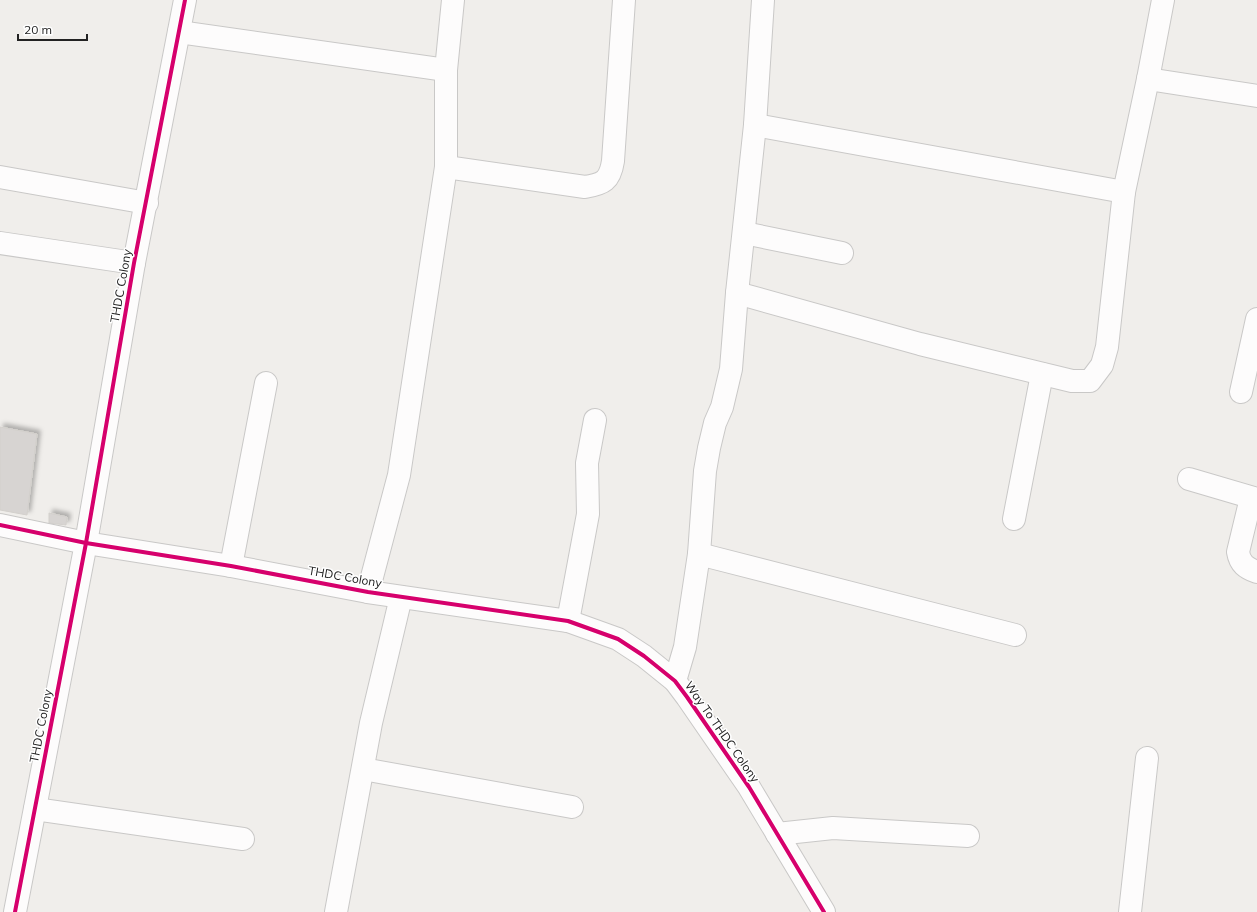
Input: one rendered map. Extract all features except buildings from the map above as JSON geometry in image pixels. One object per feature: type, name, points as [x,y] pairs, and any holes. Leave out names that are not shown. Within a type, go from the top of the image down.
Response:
[{"type":"street","name":"THDC Colony","points":[[15,912],[86,543],[134,263],[147,203],[185,0]]},
{"type":"street","points":[[336,912],[371,723],[399,475],[446,167],[446,70],[453,0]]},
{"type":"street","points":[[446,167],[585,188],[599,185],[606,181],[612,171],[613,161],[624,0]]},
{"type":"street","points":[[675,681],[685,647],[699,554],[705,470],[715,423],[722,407],[728,383],[755,126],[763,0]]},
{"type":"street","points":[[737,293],[920,344],[1072,381],[1090,381],[1102,365],[1107,347],[1124,192],[1163,0]]},
{"type":"street","points":[[179,32],[446,70]]},
{"type":"street","points":[[1148,79],[1257,96]]},
{"type":"street","points":[[755,126],[1124,192]]},
{"type":"street","points":[[0,177],[147,203]]},
{"type":"street","points":[[744,233],[842,253]]},
{"type":"street","points":[[0,243],[134,263]]},
{"type":"street","points":[[1240,392],[1257,319]]},
{"type":"street","points":[[1014,519],[1042,374]]},
{"type":"street","points":[[231,566],[266,384]]},
{"type":"street","points":[[568,621],[588,514],[587,463],[595,420]]},
{"type":"street","points":[[1189,479],[1254,498],[1238,552],[1239,560],[1243,565],[1257,572]]},
{"type":"street","name":"THDC Colony","points":[[0,525],[86,543],[231,566],[385,595]]},
{"type":"street","points":[[699,554],[1015,635]]},
{"type":"street","name":"Way To THDC Colony","points":[[385,595],[568,621],[618,639],[644,656],[675,681],[749,787],[824,912]]},
{"type":"street","points":[[1130,912],[1147,758]]},
{"type":"street","points":[[363,769],[572,807]]},
{"type":"street","points":[[35,809],[243,839]]},
{"type":"street","points":[[778,834],[833,828],[968,836]]},
{"type":"cycle path","points":[[15,912],[86,543],[134,263],[185,0]]},
{"type":"cycle path","points":[[0,525],[86,543],[231,566],[368,592],[568,621],[618,639],[644,656],[675,681],[749,787],[824,912]]}]
